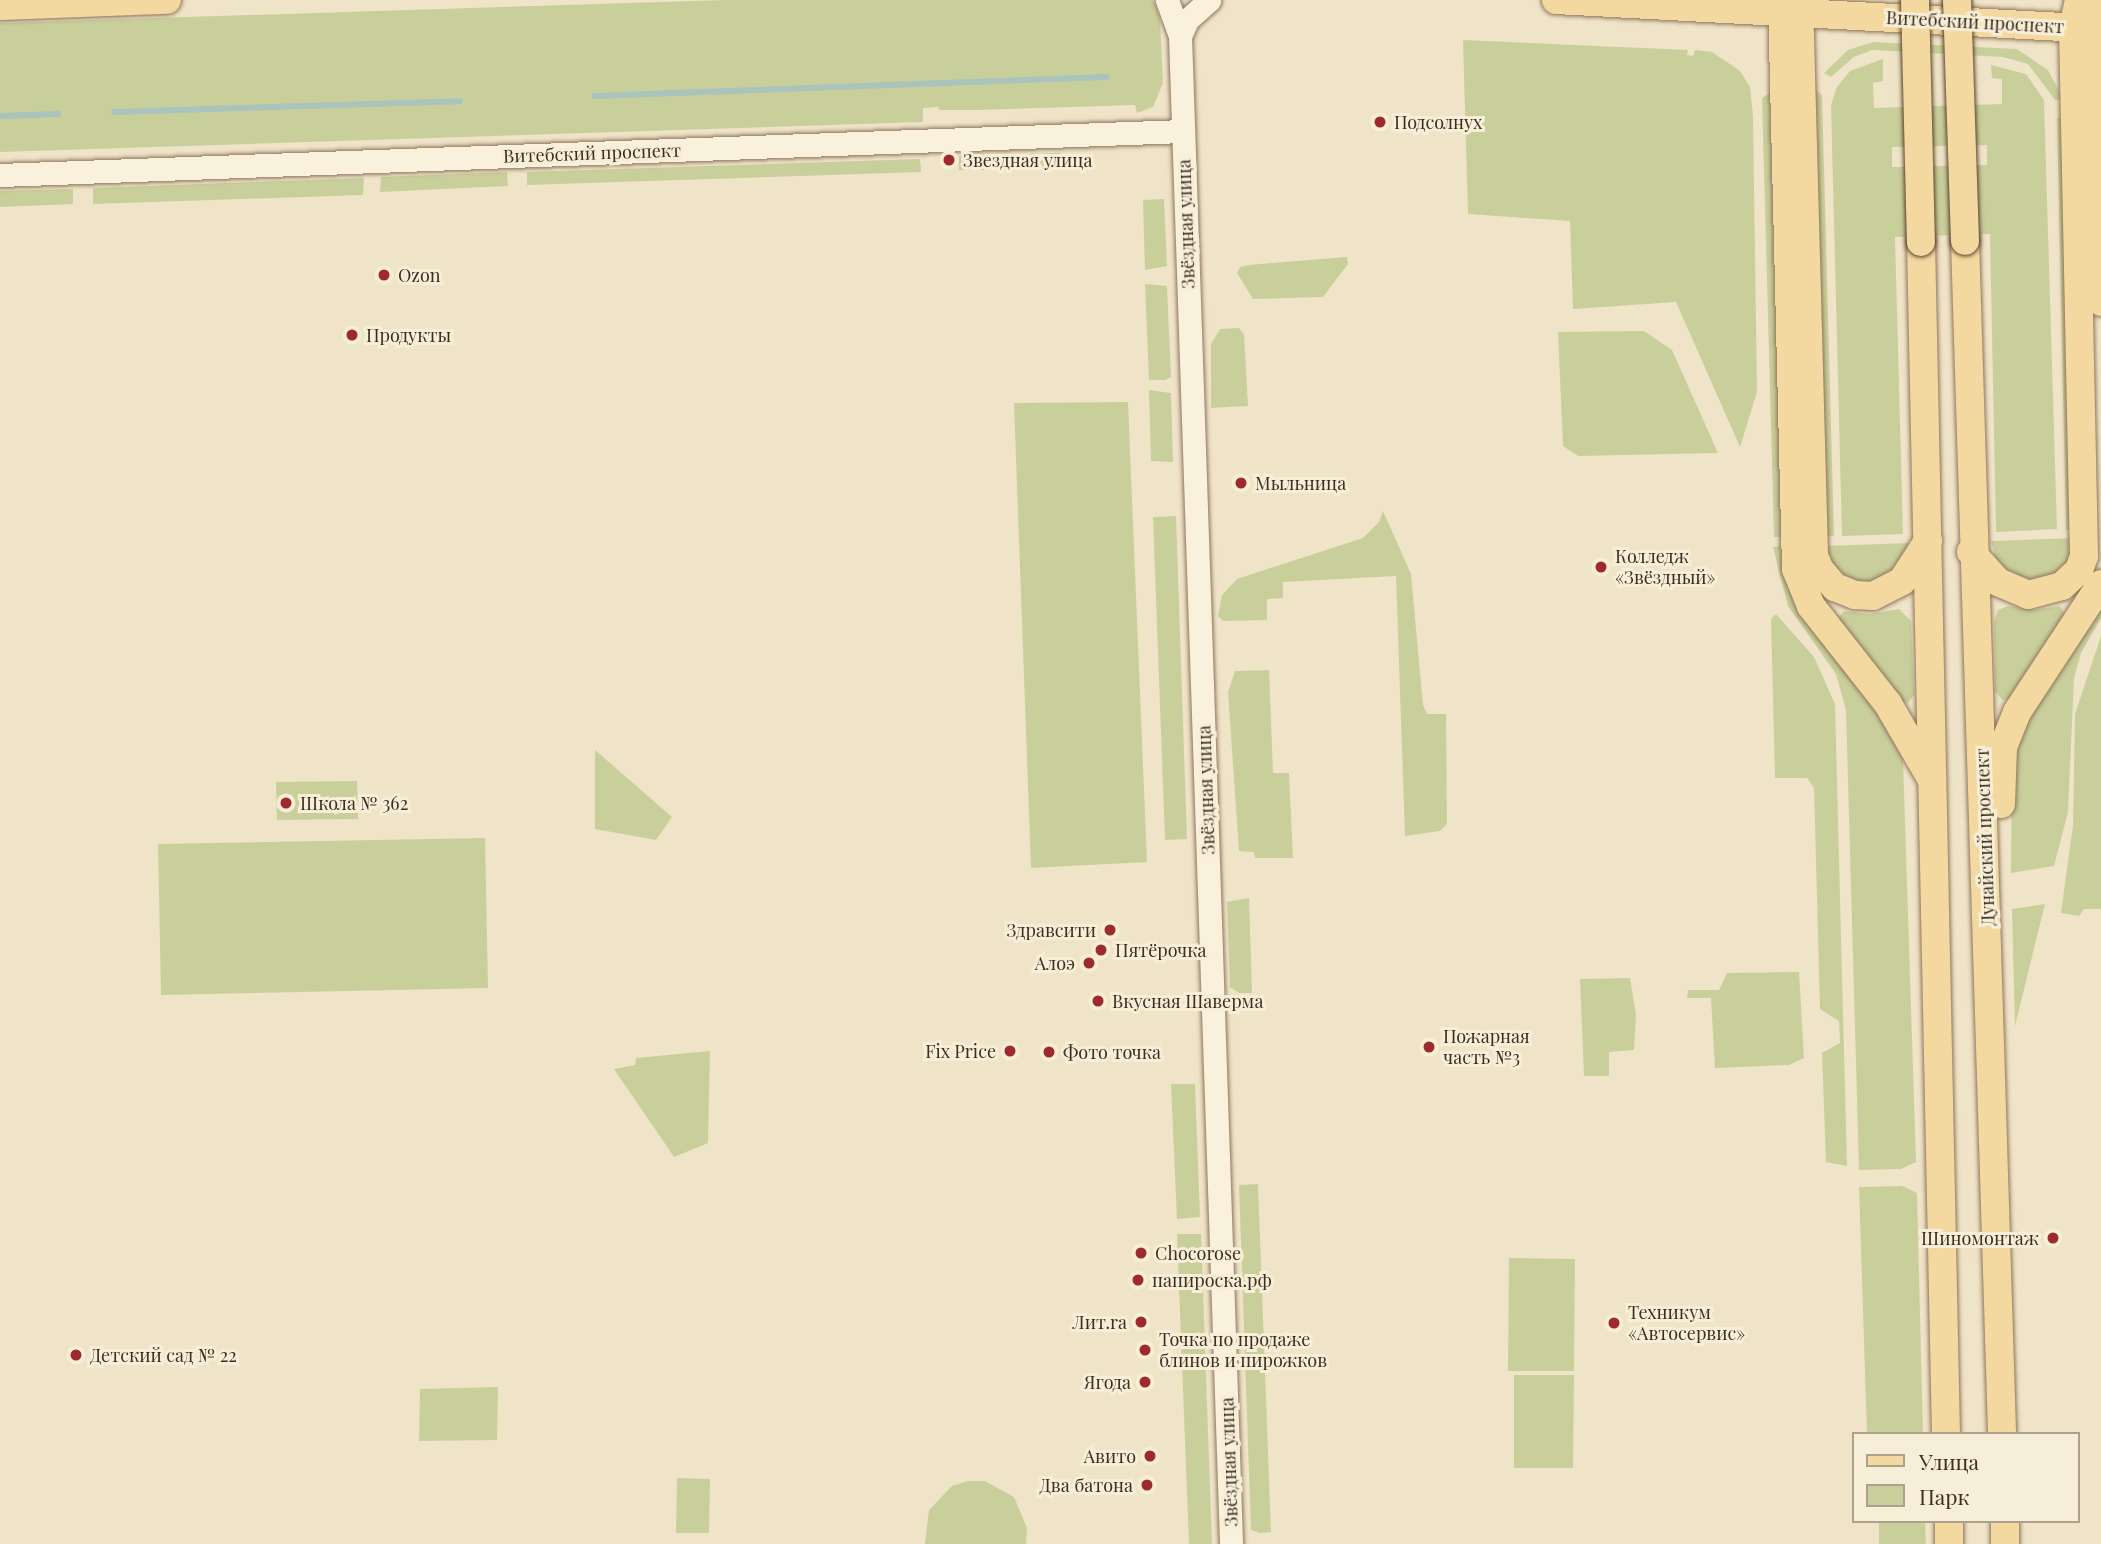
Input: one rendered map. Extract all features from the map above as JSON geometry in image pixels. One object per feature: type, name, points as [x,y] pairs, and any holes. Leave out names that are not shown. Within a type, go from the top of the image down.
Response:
[{"type":"main road","points":[[0,6],[167,0]]},
{"type":"main road","name":"Витебский проспект","points":[[1556,0],[1790,6],[2090,29]]},
{"type":"main road","points":[[1915,0],[1947,1432]]},
{"type":"main road","name":"Дунайский проспект","points":[[1957,0],[1972,552],[1987,868],[2002,1432]]},
{"type":"main road","points":[[2079,0],[2090,29],[2101,302]]},
{"type":"main road","points":[[1972,552],[1998,582],[2028,595],[2062,586],[2079,570],[2084,556],[2092,0]]},
{"type":"main road","points":[[1790,6],[1816,563],[1835,587],[1855,595],[1873,596],[1902,582],[1929,539]]},
{"type":"main road","points":[[1790,6],[1796,569],[1811,606],[1888,704],[1933,783]]},
{"type":"main road","points":[[1987,868],[2000,824],[2003,747],[2010,729],[2101,584]]},
{"type":"main road","points":[[1949,1523],[1949,1544]]},
{"type":"main road","points":[[2005,1523],[2006,1544]]},
{"type":"street","name":"Звёздная улица","points":[[1167,0],[1180,36],[1231,1544]]},
{"type":"street","points":[[1180,36],[1187,20],[1209,0]]},
{"type":"street","name":"Витебский проспект","points":[[0,175],[1183,131]]},
{"type":"green space","points":[[724,0],[1153,0],[1160,19],[1163,83],[1153,107],[1137,113],[1135,105],[980,110],[939,110],[938,107],[923,108],[923,122],[0,152],[0,23]]},
{"type":"green space","points":[[1463,40],[1688,50],[1687,55],[1693,56],[1695,50],[1712,52],[1740,71],[1750,87],[1753,116],[1757,392],[1740,447],[1676,302],[1573,309],[1570,221],[1468,214]]},
{"type":"green space","points":[[1873,42],[2017,49],[2048,70],[2063,99],[2055,100],[2028,64],[2003,57],[1872,50],[1854,57],[1831,77],[1824,73],[1848,50]]},
{"type":"green space","points":[[1883,59],[1883,81],[1873,83],[1874,108],[2002,104],[2002,79],[1992,78],[1991,65],[2026,74],[2044,100],[2057,529],[1996,532],[1990,234],[1895,237],[1903,534],[1842,536],[1831,105],[1837,87],[1850,71]],"holes":[[[1987,145],[1987,165],[1892,167],[1892,147]]]},
{"type":"green space","points":[[1815,89],[1822,95],[1834,536],[1825,536]]},
{"type":"green space","points":[[1770,93],[1782,537],[1774,537],[1762,98]]},
{"type":"green space","points":[[2057,118],[2064,118],[2075,530],[2066,530]]},
{"type":"green space","points":[[1061,153],[1061,167],[995,169],[995,155]]},
{"type":"green space","points":[[959,156],[984,156],[984,170],[959,170]]},
{"type":"green space","points":[[920,159],[921,172],[527,185],[527,172]]},
{"type":"green space","points":[[507,172],[508,186],[380,192],[381,177]]},
{"type":"green space","points":[[364,178],[363,195],[93,204],[93,188]]},
{"type":"green space","points":[[73,189],[73,204],[0,207],[0,191]]},
{"type":"green space","points":[[1164,199],[1167,266],[1145,270],[1143,200]]},
{"type":"green space","points":[[1347,257],[1348,264],[1323,297],[1253,299],[1237,273],[1240,267],[1249,265]]},
{"type":"green space","points":[[1145,284],[1167,286],[1171,377],[1165,380],[1149,380]]},
{"type":"green space","points":[[1239,328],[1244,334],[1248,406],[1211,408],[1211,344],[1220,329]]},
{"type":"green space","points":[[1644,331],[1672,350],[1718,453],[1578,456],[1563,446],[1558,332]]},
{"type":"green space","points":[[1149,390],[1171,393],[1173,462],[1151,461]]},
{"type":"green space","points":[[1128,402],[1147,862],[1031,868],[1014,403]]},
{"type":"green space","points":[[1383,511],[1411,574],[1423,705],[1427,714],[1446,714],[1447,824],[1440,831],[1405,836],[1396,576],[1283,582],[1283,598],[1267,599],[1267,620],[1223,621],[1218,616],[1222,595],[1237,579],[1363,538],[1379,522]]},
{"type":"green space","points":[[1176,516],[1187,839],[1165,840],[1153,517]]},
{"type":"green space","points":[[2076,538],[2071,558],[2058,574],[2034,582],[2011,576],[1996,559],[1991,541]]},
{"type":"green space","points":[[1909,543],[1903,565],[1867,586],[1837,574],[1825,546]]},
{"type":"green space","points":[[1782,546],[1893,735],[1903,760],[1916,1162],[1901,1169],[1859,1170],[1846,710],[1836,674],[1788,606],[1773,547]]},
{"type":"green space","points":[[2008,606],[2035,610],[2060,606],[2066,616],[2010,699],[2003,700],[1995,692],[1994,621],[1998,610]]},
{"type":"green space","points":[[2101,606],[2101,618],[2081,653],[2074,678],[2068,812],[2054,866],[2011,873],[2012,745]]},
{"type":"green space","points":[[1899,609],[1911,621],[1914,695],[1908,703],[1902,702],[1838,618],[1844,611],[1869,614]]},
{"type":"green space","points":[[1776,614],[1814,657],[1835,704],[1847,1166],[1826,1162],[1822,1053],[1840,1043],[1839,1021],[1820,1009],[1814,788],[1807,778],[1775,778],[1771,619]]},
{"type":"green space","points":[[2101,636],[2101,909],[2084,909],[2079,916],[2061,913],[2073,825],[2075,714]]},
{"type":"green space","points":[[1269,670],[1273,773],[1289,773],[1293,858],[1255,858],[1254,852],[1239,851],[1228,692],[1235,671]]},
{"type":"green space","points":[[595,750],[672,817],[656,840],[595,829]]},
{"type":"green space","points":[[357,781],[358,819],[277,820],[276,782]]},
{"type":"green space","points":[[485,838],[488,988],[161,995],[158,844]]},
{"type":"green space","points":[[1249,898],[1252,993],[1239,993],[1230,987],[1227,902]]},
{"type":"green space","points":[[2045,904],[2015,1026],[2012,909]]},
{"type":"green space","points":[[1799,972],[1804,1058],[1789,1065],[1715,1068],[1711,998],[1687,998],[1688,990],[1719,990],[1727,973]]},
{"type":"green space","points":[[1630,978],[1636,1015],[1634,1050],[1609,1052],[1609,1076],[1584,1076],[1580,979]]},
{"type":"green space","points":[[710,1051],[708,1143],[674,1157],[614,1069],[635,1065],[636,1058]]},
{"type":"green space","points":[[1171,1084],[1195,1084],[1200,1217],[1177,1219]]},
{"type":"green space","points":[[1258,1184],[1271,1532],[1260,1533],[1251,1530],[1239,1185]]},
{"type":"green space","points":[[1902,1186],[1917,1193],[1923,1432],[1867,1432],[1859,1187]]},
{"type":"green space","points":[[1177,1234],[1201,1234],[1212,1544],[1189,1544]]},
{"type":"green space","points":[[1509,1258],[1575,1259],[1574,1371],[1508,1371]]},
{"type":"green space","points":[[1514,1375],[1574,1375],[1573,1468],[1514,1468]]},
{"type":"green space","points":[[498,1387],[497,1440],[419,1441],[420,1389]]},
{"type":"green space","points":[[677,1478],[710,1479],[709,1533],[676,1533]]},
{"type":"green space","points":[[968,1481],[985,1481],[1014,1497],[1027,1528],[1026,1544],[925,1544],[929,1510],[952,1486]]},
{"type":"green space","points":[[1879,1523],[1925,1523],[1926,1544],[1879,1544]]},
{"type":"waterway","points":[[595,96],[1107,77]]},
{"type":"waterway","points":[[114,112],[460,101]]},
{"type":"waterway","points":[[0,116],[58,114]]},
{"type":"place","name":"Подсолнух","points":[[1380,122]]},
{"type":"place","name":"Звездная улица","points":[[949,160]]},
{"type":"place","name":"Ozon","points":[[384,275]]},
{"type":"place","name":"Продукты","points":[[352,335]]},
{"type":"place","name":"Мыльница","points":[[1241,483]]},
{"type":"place","name":"Колледж «Звёздный»","points":[[1601,567]]},
{"type":"place","name":"Школа № 362","points":[[286,803]]},
{"type":"place","name":"Здравсити","points":[[1110,930]]},
{"type":"place","name":"Пятёрочка","points":[[1101,950]]},
{"type":"place","name":"Алоэ","points":[[1089,963]]},
{"type":"place","name":"Вкусная Шаверма","points":[[1098,1001]]},
{"type":"place","name":"Пожарная часть №3","points":[[1429,1047]]},
{"type":"place","name":"Fix Price","points":[[1010,1051]]},
{"type":"place","name":"Фото точка","points":[[1049,1052]]},
{"type":"place","name":"Шиномонтаж","points":[[2053,1238]]},
{"type":"place","name":"Chocorose","points":[[1141,1253]]},
{"type":"place","name":"папироска.рф","points":[[1138,1280]]},
{"type":"place","name":"Лит.ra","points":[[1141,1322]]},
{"type":"place","name":"Техникум «Автосервис»","points":[[1614,1323]]},
{"type":"place","name":"Точка по продаже блинов и пирожков","points":[[1145,1350]]},
{"type":"place","name":"Детский сад № 22","points":[[76,1355]]},
{"type":"place","name":"Ягода","points":[[1145,1382]]},
{"type":"place","name":"Авито","points":[[1150,1456]]},
{"type":"place","name":"Два батона","points":[[1147,1485]]}]
